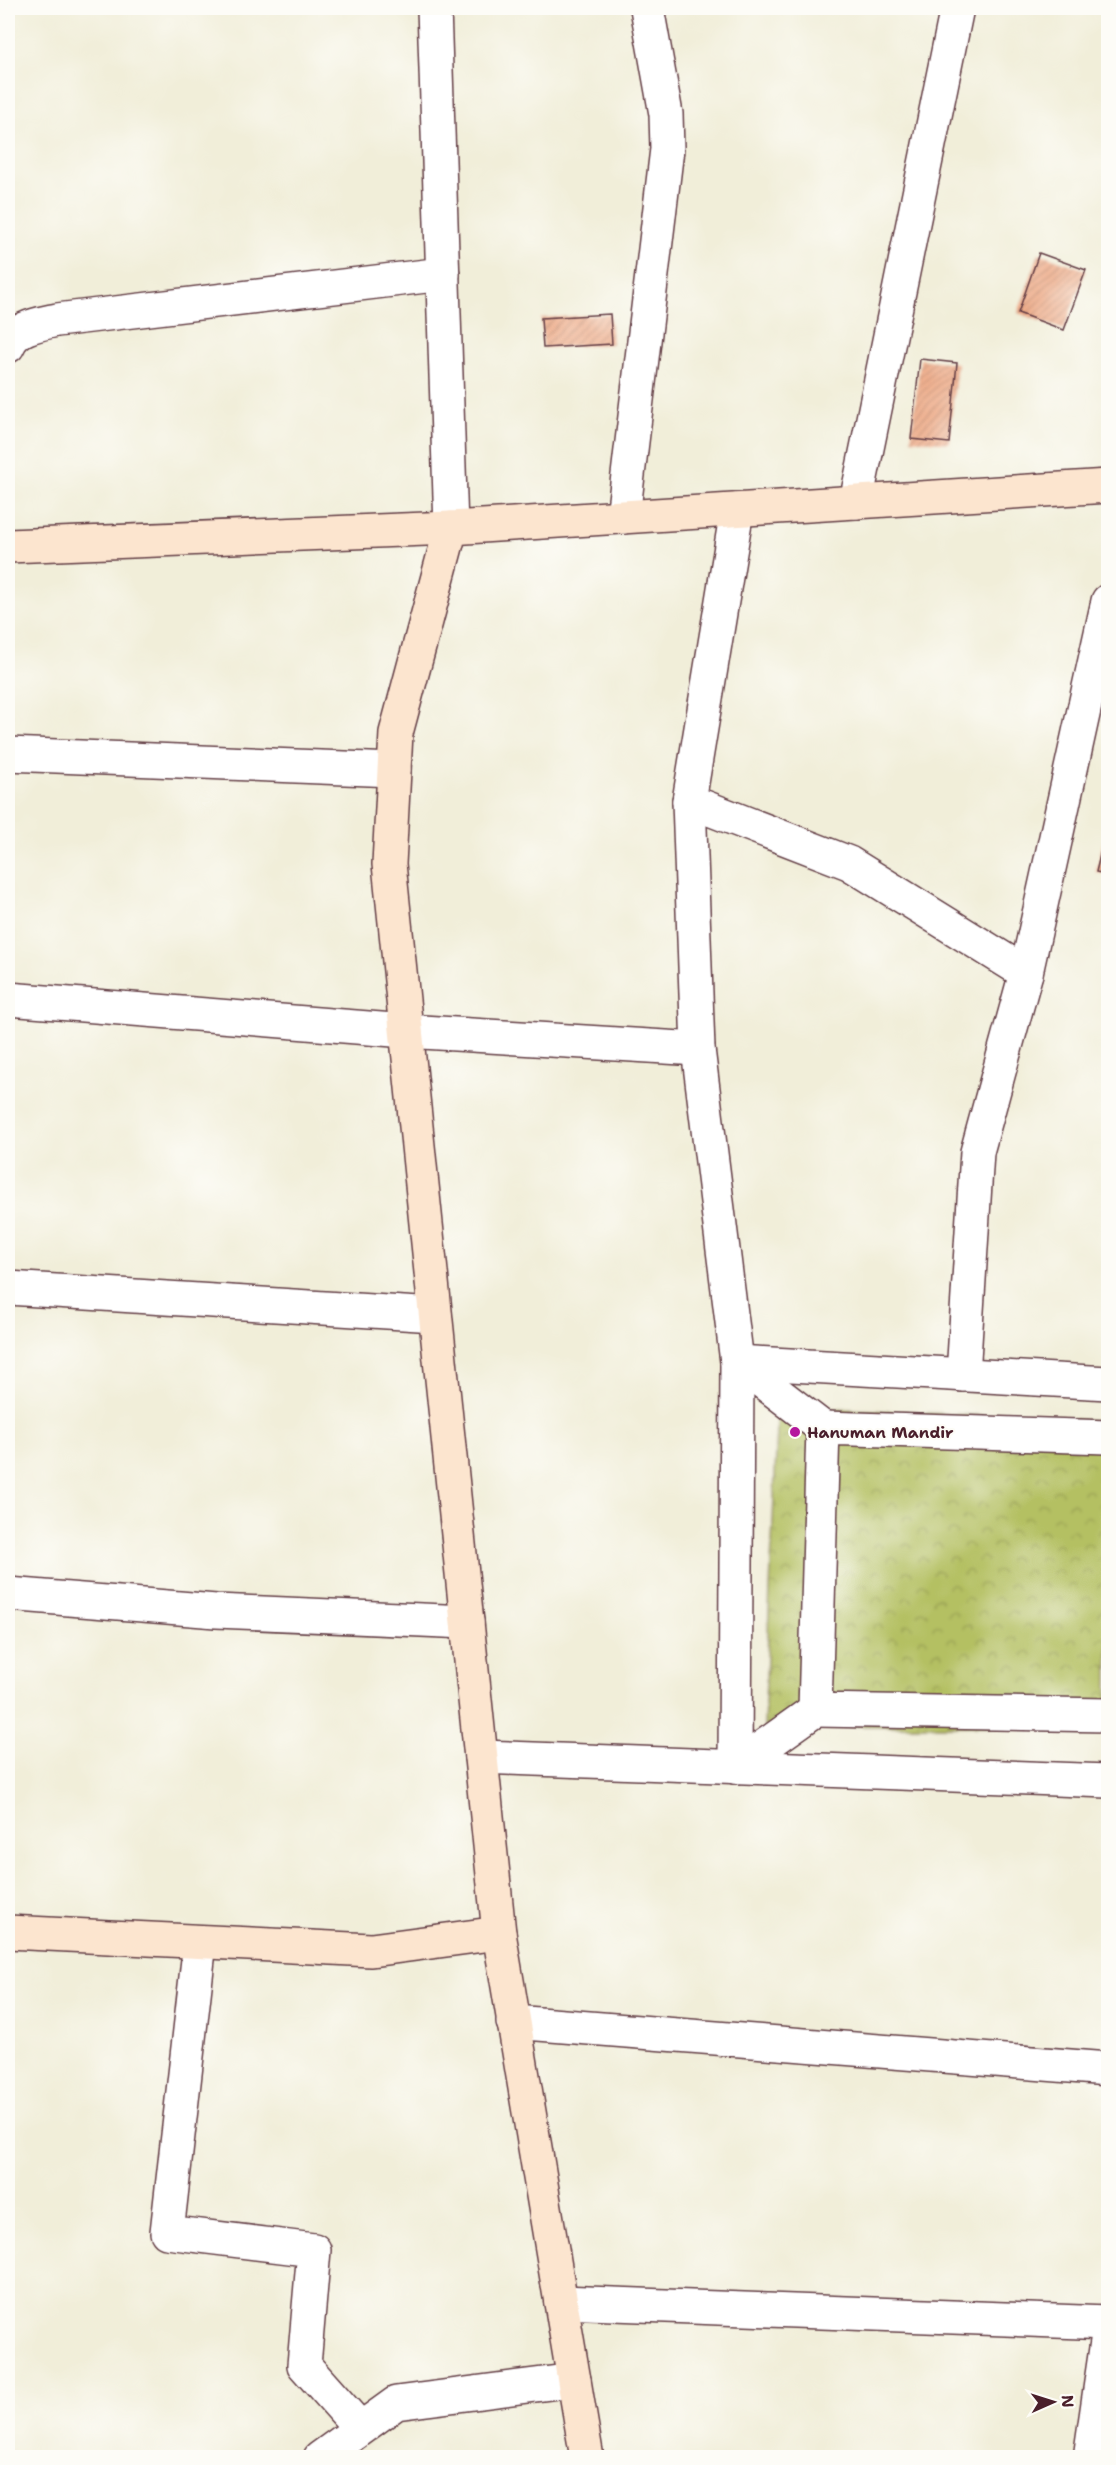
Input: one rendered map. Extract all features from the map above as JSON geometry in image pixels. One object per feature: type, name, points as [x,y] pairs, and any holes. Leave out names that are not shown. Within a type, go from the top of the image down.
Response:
[{"type":"street","points":[[434,8],[451,528],[396,734],[389,864],[499,1933],[587,2457]]},
{"type":"street","points":[[623,517],[667,149],[666,114],[647,8]]},
{"type":"street","points":[[856,502],[957,8]]},
{"type":"street","points":[[8,346],[10,341],[28,326],[57,320],[443,274]]},
{"type":"street","points":[[8,545],[451,528],[1108,486]]},
{"type":"street","points":[[735,1767],[737,1362],[698,1049],[689,801],[737,510]]},
{"type":"street","points":[[963,1375],[977,1152],[1026,974],[1108,601]]},
{"type":"street","points":[[8,754],[394,770]]},
{"type":"street","points":[[689,801],[849,863],[1026,974]]},
{"type":"street","points":[[8,999],[406,1031],[698,1049]]},
{"type":"street","points":[[8,1288],[435,1315]]},
{"type":"street","points":[[737,1362],[1108,1383]]},
{"type":"street","points":[[737,1362],[823,1428],[1108,1437]]},
{"type":"street","points":[[815,1710],[823,1428]]},
{"type":"street","points":[[8,1594],[216,1611],[467,1622]]},
{"type":"street","points":[[735,1767],[815,1710],[1108,1714]]},
{"type":"street","points":[[481,1757],[1108,1781]]},
{"type":"street","points":[[8,1932],[371,1950],[499,1933]]},
{"type":"street","points":[[200,1942],[167,2232],[314,2250],[304,2365],[360,2428]]},
{"type":"street","points":[[513,2022],[1108,2069]]},
{"type":"street","points":[[561,2302],[1108,2323]]},
{"type":"street","points":[[1090,2457],[1108,2334]]},
{"type":"street","points":[[320,2457],[396,2403],[574,2380]]},
{"type":"green space","points":[[778,1406],[1108,1421],[1108,1726],[764,1726]]},
{"type":"building","points":[[1039,253],[1086,270],[1064,330],[1018,313]]},
{"type":"building","points":[[610,314],[612,344],[543,348],[541,318]]},
{"type":"building","points":[[920,359],[957,363],[949,443],[911,439]]},
{"type":"building","points":[[1104,838],[1108,839],[1108,875],[1096,872]]},
{"type":"place","name":"Hanuman Mandir","points":[[795,1432]]}]
